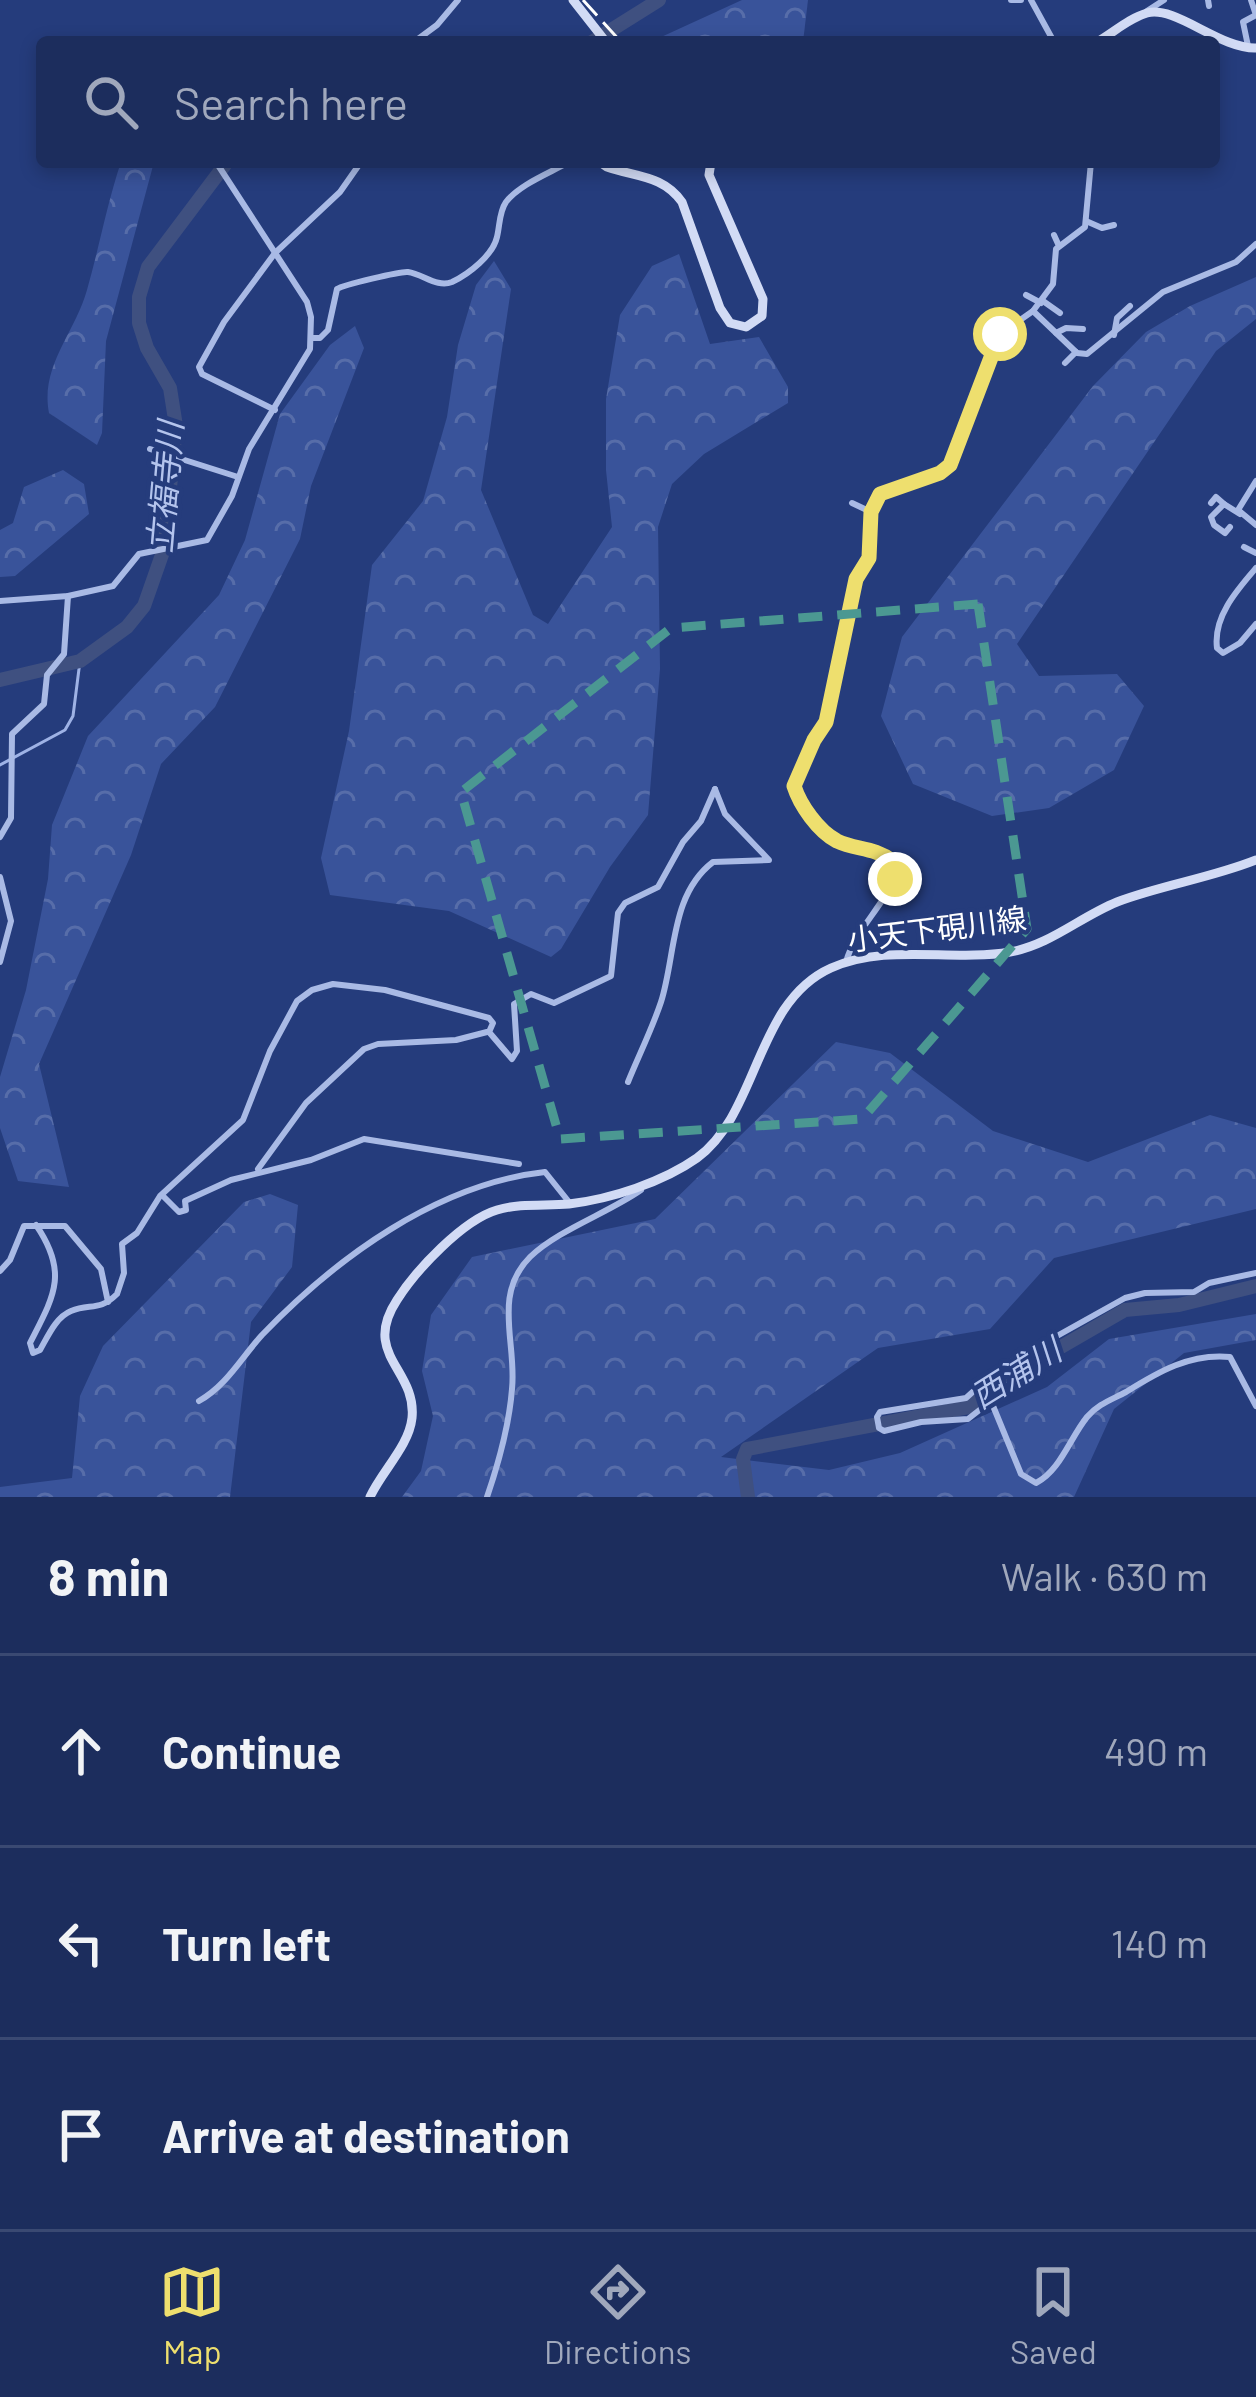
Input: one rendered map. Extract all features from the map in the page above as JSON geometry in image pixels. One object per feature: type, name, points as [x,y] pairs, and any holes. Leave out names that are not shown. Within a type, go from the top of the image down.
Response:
[{"type":"main road","points":[[573,0],[602,36]]},
{"type":"main road","points":[[1108,36],[1144,14],[1166,13],[1211,36]]},
{"type":"main road","points":[[1220,41],[1252,49]]},
{"type":"main road","points":[[611,168],[660,181],[674,190],[720,308],[730,323],[746,327],[762,316],[763,299],[711,168]]},
{"type":"main road","name":"小天下硯川線","points":[[370,1497],[412,1424],[412,1408],[385,1347],[383,1330],[401,1294],[475,1219],[499,1209],[571,1204],[674,1171],[712,1144],[791,998],[807,982],[846,962],[894,954],[1008,953],[1051,939],[1123,900],[1256,860]]},
{"type":"street","points":[[422,36],[458,0]]},
{"type":"street","points":[[1011,0],[1021,0]]},
{"type":"street","points":[[1030,0],[1051,36]]},
{"type":"street","points":[[1144,14],[1164,0]]},
{"type":"street","points":[[1251,0],[1256,15],[1243,22],[1252,49]]},
{"type":"street","points":[[0,602],[113,586],[134,557],[207,540],[249,449],[310,350],[307,302],[219,168]]},
{"type":"street","points":[[275,410],[199,370],[224,322],[275,253],[340,192],[358,168]]},
{"type":"street","points":[[312,338],[328,330],[337,289],[345,284],[361,284],[404,270],[441,285],[462,275],[496,244],[502,206],[559,168]]},
{"type":"street","points":[[1059,246],[1085,227],[1090,168]]},
{"type":"street","points":[[1086,221],[1102,228],[1114,225]]},
{"type":"street","points":[[846,962],[896,871],[882,854],[836,840],[806,811],[794,786],[826,722],[856,579],[869,558],[871,512],[880,494],[950,465],[1000,334],[1033,311],[1053,284],[1059,246],[1054,235]]},
{"type":"street","points":[[1033,311],[1076,352],[1087,354],[1162,292],[1236,262],[1256,244]]},
{"type":"street","points":[[1026,296],[1060,313]]},
{"type":"street","points":[[1114,335],[1117,318],[1130,306]]},
{"type":"street","points":[[1056,333],[1083,328]]},
{"type":"street","points":[[1065,363],[1076,352]]},
{"type":"street","points":[[150,449],[239,478]]},
{"type":"street","points":[[1240,514],[1256,481]]},
{"type":"street","points":[[1211,503],[1216,497],[1256,525]]},
{"type":"street","points":[[852,503],[871,512]]},
{"type":"street","points":[[1224,504],[1211,517],[1225,533],[1230,527]]},
{"type":"street","points":[[1244,547],[1256,553]]},
{"type":"street","points":[[1256,568],[1220,620],[1217,648],[1222,653],[1230,651],[1256,624]]},
{"type":"street","points":[[0,837],[10,818],[12,734],[44,704],[47,675],[64,654],[68,596]]},
{"type":"street","points":[[489,1032],[512,1059],[517,1051],[514,1004],[522,996],[531,994],[554,1003],[611,976],[618,913],[625,903],[658,887],[715,789],[725,814],[769,860],[713,862],[695,881],[682,907],[662,998],[628,1082]]},
{"type":"street","points":[[0,877],[10,921],[0,962]]},
{"type":"street","points":[[36,1225],[52,1253],[58,1282],[30,1343],[33,1353],[71,1311],[108,1303],[123,1280],[122,1244],[137,1233],[162,1195],[243,1120],[269,1051],[297,1001],[312,990],[350,984],[434,1001],[489,1018],[493,1023],[489,1032]]},
{"type":"street","points":[[255,1172],[306,1103],[364,1049],[489,1032]]},
{"type":"street","points":[[162,1195],[179,1212],[186,1210],[185,1201],[255,1172],[310,1160],[364,1139],[519,1164],[490,1182],[415,1213],[368,1245],[263,1334],[226,1380],[199,1402]]},
{"type":"street","points":[[487,1497],[503,1454],[512,1396],[514,1367],[507,1318],[517,1274],[549,1243],[674,1171]]},
{"type":"street","points":[[490,1182],[545,1172],[571,1204]]},
{"type":"street","points":[[0,1270],[10,1260],[21,1228],[68,1228],[100,1269],[108,1303]]},
{"type":"street","points":[[1016,1361],[1016,1377],[968,1419],[879,1428],[880,1412],[966,1398],[998,1370],[1125,1298],[1194,1292],[1209,1283],[1256,1273]]},
{"type":"street","points":[[991,1402],[1021,1474],[1036,1483],[1050,1472],[1102,1402],[1155,1372],[1200,1358],[1230,1357],[1256,1406]]},
{"type":"highlighted area","points":[[978,604],[1027,929],[862,1119],[560,1139],[461,792],[671,628]]},
{"type":"green space","points":[[742,0],[808,0],[804,36],[663,36]]},
{"type":"green space","points":[[119,168],[152,168],[106,341],[102,433],[97,445],[49,413],[48,396],[54,365],[87,290]]},
{"type":"green space","points":[[679,254],[710,344],[759,337],[788,387],[788,403],[704,454],[672,484],[658,527],[660,669],[648,815],[561,949],[551,957],[449,911],[330,895],[321,858],[349,731],[372,565],[423,501],[476,285],[494,261],[511,289],[481,490],[533,615],[548,624],[612,527],[606,399],[620,315],[652,266]]},
{"type":"green space","points":[[1256,277],[1256,319],[1216,351],[1017,644],[1039,676],[1117,674],[1144,706],[1114,770],[1049,808],[992,816],[913,784],[881,716],[902,637],[1093,386],[1146,332]]},
{"type":"green space","points":[[355,326],[364,348],[311,486],[300,539],[215,707],[161,764],[131,855],[39,1064],[69,1187],[18,1181],[0,1128],[0,1077],[26,990],[48,879],[52,825],[88,736],[219,595],[245,540],[280,414],[330,345]]},
{"type":"green space","points":[[63,470],[84,484],[89,514],[15,576],[0,577],[0,530],[13,523],[24,487]]},
{"type":"green space","points":[[836,1042],[890,1053],[993,1131],[1088,1162],[1210,1115],[1256,1128],[1256,1209],[1054,1258],[990,1329],[878,1348],[721,1457],[829,1470],[900,1453],[1047,1387],[1109,1339],[1256,1314],[1256,1340],[1184,1353],[1114,1409],[1074,1497],[402,1497],[421,1471],[433,1416],[422,1371],[431,1315],[472,1257],[655,1219]]},
{"type":"green space","points":[[270,1194],[298,1205],[292,1267],[251,1322],[230,1497],[0,1497],[0,1487],[72,1478],[80,1396],[103,1346],[244,1202]]},
{"type":"waterway","name":"立福寺川","points":[[602,36],[659,0]]},
{"type":"waterway","name":"立福寺川","points":[[0,680],[80,661],[127,627],[144,606],[164,549],[176,426],[170,388],[139,323],[139,297],[148,267],[222,168]]},
{"type":"waterway","points":[[0,765],[65,730],[73,716],[80,661]]},
{"type":"waterway","name":"西浦川","points":[[748,1497],[743,1459],[747,1449],[969,1407],[1002,1375],[1042,1358],[1125,1310],[1179,1305],[1256,1286]]},
{"type":"railway","points":[[583,0],[616,36]]},
{"type":"route","points":[[895,879],[892,861],[882,854],[836,840],[825,831],[799,800],[794,786],[826,722],[856,579],[869,558],[871,512],[880,494],[950,465],[1000,334]]}]
